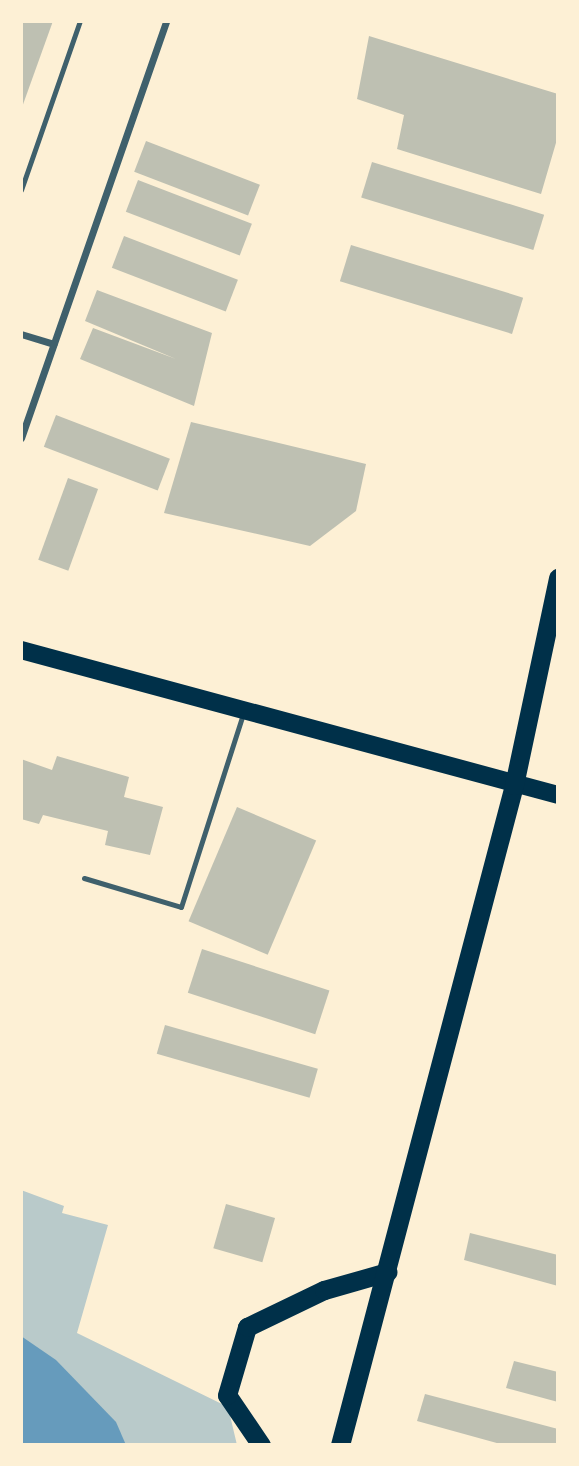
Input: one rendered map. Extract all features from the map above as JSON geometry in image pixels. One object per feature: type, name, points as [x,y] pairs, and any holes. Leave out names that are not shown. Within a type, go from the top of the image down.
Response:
[{"type":"highway","points":[[340,1445],[514,785],[558,578]]},
{"type":"highway","points":[[261,1445],[227,1395],[247,1326],[324,1290],[387,1272]]},
{"type":"main road","points":[[21,650],[558,795]]},
{"type":"street","points":[[21,438],[166,21]]},
{"type":"street","points":[[21,334],[54,344]]},
{"type":"lane","points":[[21,190],[80,21]]},
{"type":"lane","points":[[84,878],[181,907],[244,710]]},
{"type":"shaded area","points":[[21,1190],[64,1206],[62,1213],[108,1225],[77,1333],[228,1407],[237,1445],[21,1445]]},
{"type":"water","points":[[21,1336],[56,1360],[116,1422],[126,1445],[21,1445]]},
{"type":"building","points":[[21,21],[53,21],[21,110]]},
{"type":"building","points":[[369,36],[558,94],[558,136],[541,194],[397,149],[404,115],[357,99]]},
{"type":"building","points":[[146,141],[260,185],[248,216],[134,172]]},
{"type":"building","points":[[372,162],[544,215],[533,250],[361,197]]},
{"type":"building","points":[[138,180],[252,224],[240,255],[126,212]]},
{"type":"building","points":[[124,236],[238,280],[226,311],[112,268]]},
{"type":"building","points":[[351,245],[523,298],[512,334],[340,281]]},
{"type":"building","points":[[97,290],[212,333],[194,406],[80,359],[93,328],[176,359],[85,321]]},
{"type":"building","points":[[56,415],[170,459],[158,490],[44,447]]},
{"type":"building","points":[[191,422],[366,464],[356,511],[310,546],[164,513]]},
{"type":"building","points":[[68,478],[98,489],[68,571],[38,560]]},
{"type":"building","points":[[57,756],[129,777],[124,797],[163,807],[150,855],[105,845],[108,831],[43,815],[39,824],[21,819],[21,759],[52,770]]},
{"type":"building","points":[[237,807],[316,841],[268,955],[189,921]]},
{"type":"building","points":[[202,949],[329,990],[315,1034],[188,993]]},
{"type":"building","points":[[165,1025],[318,1069],[310,1098],[157,1054]]},
{"type":"building","points":[[226,1204],[275,1218],[262,1262],[213,1248]]},
{"type":"building","points":[[470,1233],[558,1255],[558,1286],[464,1260]]},
{"type":"building","points":[[514,1361],[558,1372],[558,1402],[506,1388]]},
{"type":"building","points":[[425,1394],[558,1429],[558,1445],[504,1445],[417,1421]]}]
